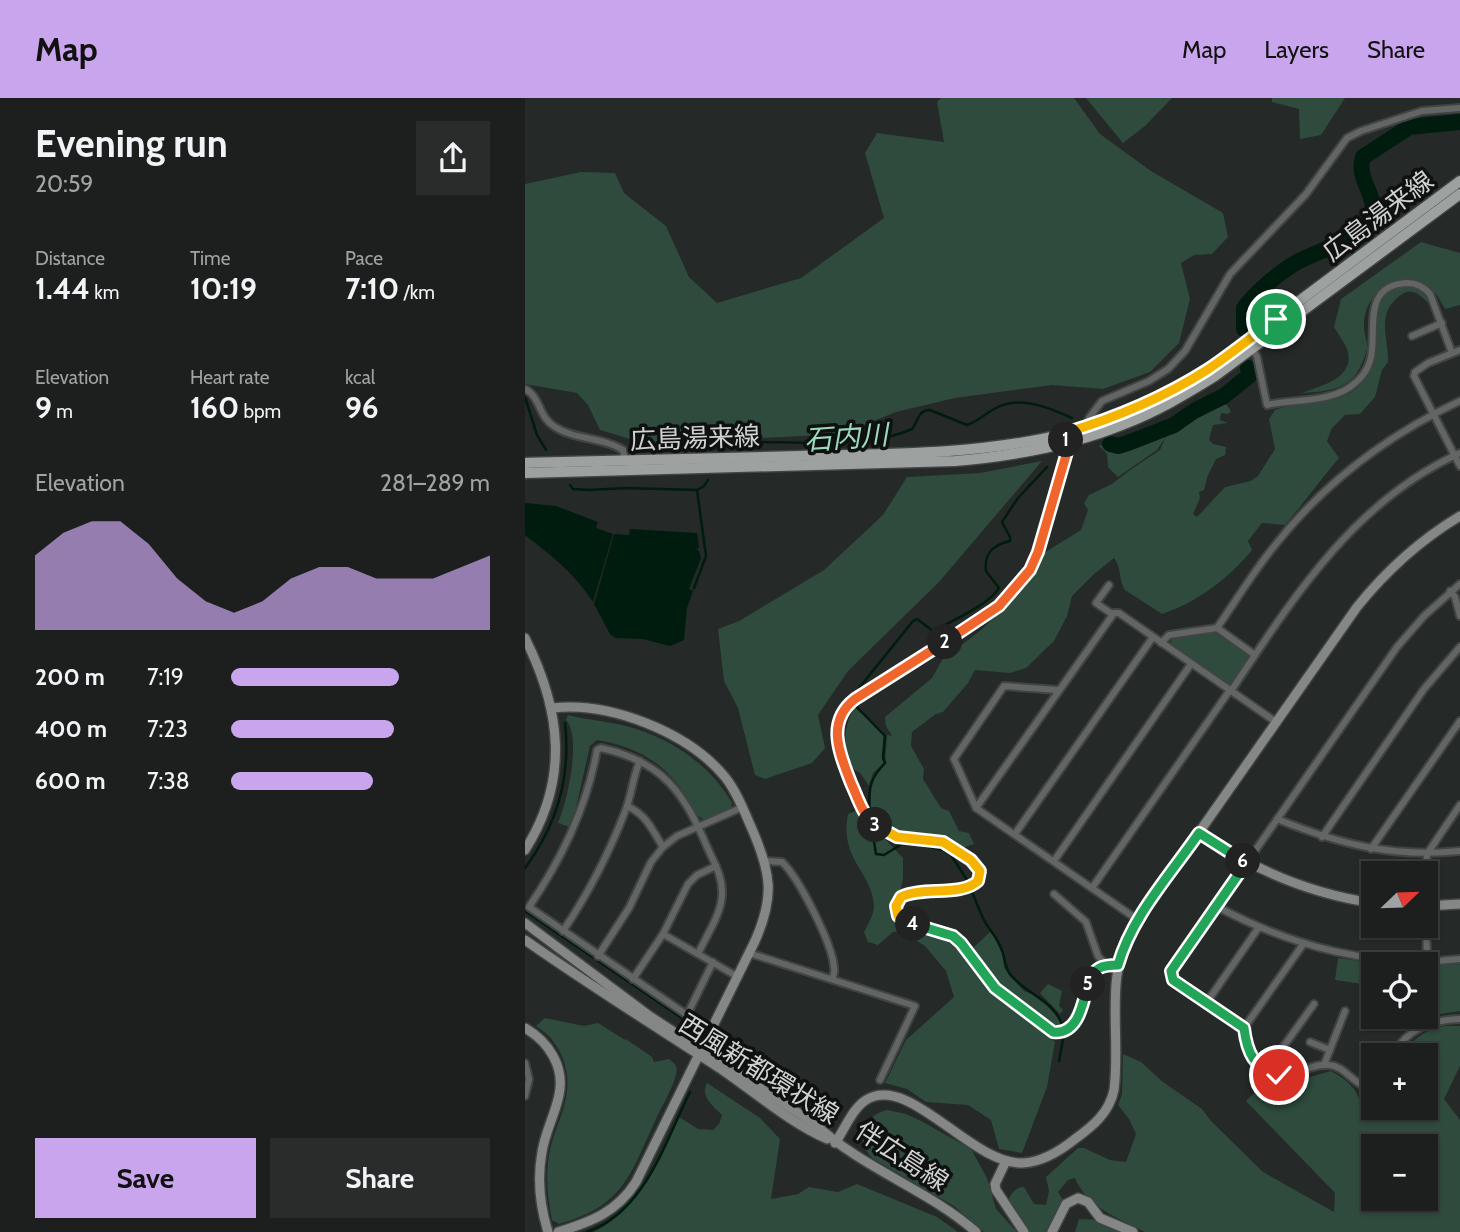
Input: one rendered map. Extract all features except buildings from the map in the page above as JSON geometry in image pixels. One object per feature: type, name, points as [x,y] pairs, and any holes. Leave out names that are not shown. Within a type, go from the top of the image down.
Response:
[{"type":"main road","name":"広島湯来線","points":[[1092,430],[1165,394],[1208,369],[1460,181]]},
{"type":"main road","name":"広島湯来線","points":[[525,473],[625,465],[980,449],[1066,438],[1124,424],[1174,401],[1215,376],[1460,194]]},
{"type":"main road","name":"広島湯来線","points":[[525,463],[625,465]]},
{"type":"street","points":[[1092,430],[1089,418],[1102,401],[1149,381],[1168,369],[1185,351],[1230,274],[1254,252],[1306,194],[1347,138],[1422,111],[1460,107]]},
{"type":"street","points":[[1253,349],[1267,405],[1338,394],[1355,383],[1365,372],[1371,358],[1375,303],[1390,288],[1398,284],[1412,283],[1423,287],[1432,297],[1452,353]]},
{"type":"street","points":[[1412,336],[1441,323]]},
{"type":"street","points":[[1460,350],[1415,372],[1416,380],[1457,454],[1460,466]]},
{"type":"street","points":[[525,389],[533,394],[545,419],[554,427],[579,437],[617,446],[623,450],[625,465]]},
{"type":"street","points":[[1217,628],[1270,551],[1317,497],[1379,446],[1460,401]]},
{"type":"street","points":[[1066,438],[1067,452],[1038,552],[1030,570],[987,615],[855,699],[844,710],[838,726],[839,750],[869,820],[883,831],[897,837],[939,841],[949,845],[978,867],[979,878],[971,887],[904,895],[897,903],[896,912],[901,919],[953,936],[995,988],[1048,1030],[1064,1032],[1077,1018],[1092,974],[1106,965],[1118,965]]},
{"type":"street","points":[[1092,888],[1311,575],[1335,546],[1382,502],[1427,470],[1457,454]]},
{"type":"street","name":"伴広島線","points":[[976,1232],[945,1209],[835,1143],[856,1110],[875,1096],[893,1095],[908,1100],[978,1148],[1006,1161],[1023,1163],[1048,1157],[1091,1126],[1107,1110],[1114,1085],[1118,965],[1125,941],[1349,618],[1376,584],[1409,552],[1460,516]]},
{"type":"street","points":[[1109,584],[1096,603],[1112,614],[1119,613],[1276,722]]},
{"type":"street","points":[[1361,1084],[1338,1067],[1324,1065],[1286,1075],[1266,1071],[1251,1058],[1244,1028],[1173,980],[1170,973],[1397,647],[1424,615],[1460,584]]},
{"type":"street","points":[[1450,591],[1460,616]]},
{"type":"street","points":[[976,808],[1112,614]]},
{"type":"street","points":[[1161,643],[1169,635],[1217,628],[1255,655]]},
{"type":"street","points":[[1014,834],[1153,637]]},
{"type":"street","points":[[525,638],[552,708],[556,749],[554,777],[542,818],[525,850]]},
{"type":"street","points":[[1322,837],[1424,689],[1460,647]]},
{"type":"street","points":[[1053,861],[1191,664]]},
{"type":"street","points":[[1058,690],[1004,686],[954,760],[976,808],[1138,920]]},
{"type":"street","points":[[552,708],[612,713],[656,727],[712,764],[733,788],[743,807],[765,861],[769,880],[768,904],[760,929],[630,1191],[603,1215],[558,1232]]},
{"type":"street","points":[[1371,849],[1460,721]]},
{"type":"street","points":[[698,954],[721,903],[721,883],[699,826],[678,792],[658,773],[640,761],[617,751],[601,748],[597,751],[588,790],[562,853],[529,907],[687,1015],[713,962]]},
{"type":"street","points":[[563,931],[598,877],[627,806],[640,761]]},
{"type":"street","points":[[1427,861],[1427,854],[1460,805]]},
{"type":"street","points":[[627,806],[639,811],[648,820],[663,847]]},
{"type":"street","points":[[598,956],[629,908],[651,862],[663,847],[677,836],[743,807]]},
{"type":"street","points":[[1277,819],[1322,837],[1371,849],[1427,854],[1460,851]]},
{"type":"street","points":[[1199,833],[1247,862],[1310,889],[1361,900]]},
{"type":"street","points":[[765,861],[782,862],[797,881],[824,933],[835,970],[832,979]]},
{"type":"street","points":[[633,979],[663,934],[688,884],[697,875],[716,866]]},
{"type":"street","points":[[1054,894],[1086,922],[1098,956],[1106,965]]},
{"type":"street","points":[[1439,905],[1460,904]]},
{"type":"street","points":[[1216,906],[1259,927],[1304,943],[1361,956]]},
{"type":"street","name":"西風新都環状線","points":[[525,923],[700,1052]]},
{"type":"street","points":[[1206,1002],[1259,927]]},
{"type":"street","points":[[663,934],[738,976]]},
{"type":"street","name":"西風新都環状線","points":[[525,940],[612,1000],[815,1124],[835,1143]]},
{"type":"street","points":[[1244,1028],[1304,943]]},
{"type":"street","points":[[749,953],[915,1006],[880,1080]]},
{"type":"street","points":[[1438,960],[1460,959]]},
{"type":"street","points":[[1266,1071],[1314,1004]]},
{"type":"street","points":[[1324,1065],[1345,1011]]},
{"type":"street","points":[[1402,1043],[1421,1027],[1437,1021],[1460,1019]]},
{"type":"street","points":[[525,1028],[550,1049],[560,1077],[559,1094],[544,1140],[540,1166],[541,1199],[548,1232]]},
{"type":"street","points":[[1310,1042],[1330,1050]]},
{"type":"street","points":[[525,1063],[529,1079],[525,1096]]},
{"type":"street","points":[[1006,1161],[995,1184],[996,1190],[1024,1232]]},
{"type":"street","points":[[1052,1232],[1066,1204],[1078,1198],[1088,1202],[1104,1220],[1133,1232]]},
{"type":"shaded area","points":[[941,98],[1074,98],[1100,134],[1151,171],[1223,213],[1228,237],[1212,254],[1194,255],[1181,263],[1190,299],[1179,343],[1150,372],[1103,389],[1052,385],[955,398],[896,412],[842,434],[647,444],[600,430],[588,405],[577,393],[525,384],[525,184],[581,172],[615,173],[624,193],[666,226],[689,277],[717,303],[801,278],[884,218],[865,153],[877,133],[944,142],[937,102]]},
{"type":"shaded area","points":[[1086,98],[1172,98],[1145,126],[1123,143]]},
{"type":"shaded area","points":[[1272,98],[1345,98],[1321,135],[1300,139],[1299,109],[1272,102]]},
{"type":"shaded area","points":[[1421,242],[1460,253],[1460,305],[1445,309],[1432,289],[1423,283],[1400,281],[1383,288],[1367,309],[1364,328],[1367,349],[1356,374],[1338,387],[1302,393],[1334,380],[1346,369],[1348,352],[1334,327],[1341,299]]},
{"type":"shaded area","points":[[1400,287],[1419,290],[1428,299],[1430,304],[1417,294],[1408,292],[1391,305],[1385,320],[1388,362],[1382,370],[1375,397],[1360,414],[1345,415],[1332,428],[1327,441],[1339,458],[1285,525],[1262,523],[1248,541],[1252,550],[1223,579],[1188,603],[1162,614],[1125,590],[1114,558],[1072,596],[1067,616],[1054,641],[1026,668],[1010,673],[975,670],[968,683],[943,712],[936,714],[912,732],[911,746],[924,769],[923,779],[941,808],[949,811],[959,831],[969,833],[974,844],[965,847],[966,853],[940,838],[894,832],[871,817],[872,784],[885,764],[887,735],[892,736],[886,726],[885,717],[932,678],[942,660],[981,630],[1009,603],[1033,574],[1044,553],[1081,530],[1088,510],[1084,503],[1089,495],[1112,484],[1160,450],[1165,434],[1176,430],[1178,432],[1199,415],[1226,404],[1231,411],[1228,414],[1221,413],[1220,420],[1228,423],[1213,425],[1209,440],[1213,444],[1226,447],[1225,455],[1216,459],[1204,490],[1199,492],[1200,498],[1193,514],[1197,517],[1225,487],[1251,481],[1258,476],[1275,449],[1269,419],[1275,410],[1328,401],[1357,388],[1368,375],[1373,360],[1375,317],[1378,305],[1385,295]]},
{"type":"shaded area","points":[[1154,438],[1165,438],[1157,450],[1118,477],[1108,467],[1107,454],[1099,446],[1115,452]]},
{"type":"shaded area","points":[[1042,461],[939,582],[848,671],[818,715],[825,748],[812,763],[765,779],[755,775],[738,708],[724,681],[718,629],[739,621],[824,570],[883,515],[907,477],[980,473]]},
{"type":"shaded area","points":[[525,503],[556,506],[598,522],[596,528],[613,534],[593,602],[570,574],[525,535]]},
{"type":"shaded area","points":[[630,529],[697,533],[699,548],[696,549],[701,558],[689,589],[693,591],[687,608],[684,640],[670,646],[643,639],[615,638],[610,634],[594,604],[614,534],[629,535]]},
{"type":"shaded area","points":[[1214,632],[1251,657],[1232,685],[1170,643],[1173,638]]},
{"type":"shaded area","points":[[855,708],[884,734],[884,763],[873,773],[869,786],[860,773],[850,767],[846,753],[846,729]]},
{"type":"shaded area","points":[[568,715],[626,726],[673,745],[712,776],[732,803],[731,808],[705,820],[701,818],[662,768],[632,750],[597,740],[590,746],[569,827],[558,823],[569,786],[573,755],[571,728],[566,720]]},
{"type":"shaded area","points":[[858,810],[903,858],[903,879],[894,916],[906,929],[946,940],[965,954],[1023,1015],[1055,1042],[1047,1087],[1022,1153],[999,1149],[991,1120],[968,1105],[926,1102],[907,1089],[885,1083],[906,1040],[954,997],[946,971],[925,946],[901,931],[893,932],[878,945],[868,942],[864,932],[874,909],[872,894],[852,854],[846,830],[848,814]]},
{"type":"shaded area","points":[[991,931],[1009,975],[1024,991],[1040,997],[1058,1018],[1061,1028],[1057,1030],[1000,989],[973,954],[974,947]]},
{"type":"shaded area","points":[[1338,958],[1361,961],[1361,984],[1335,980]]},
{"type":"shaded area","points":[[1460,964],[1460,1011],[1438,1014],[1438,965]]},
{"type":"shaded area","points":[[1048,984],[1062,991],[1059,1006],[1063,1010],[1060,1014],[1040,993]]},
{"type":"shaded area","points":[[545,1018],[584,1026],[598,1023],[652,1057],[654,1062],[669,1059],[677,1069],[674,1082],[622,1186],[598,1208],[559,1224],[552,1220],[547,1171],[550,1148],[565,1102],[567,1080],[559,1049],[536,1026]]},
{"type":"shaded area","points":[[1460,1026],[1460,1066],[1444,1099],[1460,1120],[1460,1232],[1145,1232],[1095,1204],[1080,1188],[1075,1178],[1068,1180],[1058,1192],[1063,1200],[1047,1232],[1030,1232],[1008,1201],[1012,1193],[1024,1187],[1034,1204],[1046,1205],[1049,1191],[1046,1177],[1078,1148],[1084,1148],[1110,1160],[1126,1162],[1136,1134],[1118,1105],[1122,1094],[1123,1054],[1141,1062],[1163,1082],[1202,1109],[1263,1172],[1334,1212],[1335,1193],[1246,1101],[1254,1093],[1331,1071],[1349,1083],[1355,1091],[1361,1101],[1361,1120],[1438,1120],[1438,1043],[1412,1043],[1419,1036],[1438,1028]]},
{"type":"shaded area","points":[[707,1083],[760,1118],[780,1139],[771,1199],[798,1194],[809,1187],[838,1192],[857,1184],[937,1217],[958,1232],[594,1232],[610,1222],[636,1197],[679,1117],[698,1129],[713,1130],[719,1124],[722,1115],[706,1097]]},
{"type":"shaded area","points":[[887,1110],[906,1114],[971,1149],[987,1178],[996,1209],[1017,1232],[984,1232],[954,1206],[872,1158],[863,1143],[863,1129],[872,1117]]},
{"type":"shaded area","points":[[1079,1219],[1101,1220],[1118,1232],[1075,1232]]},
{"type":"waterway","name":"石内川","points":[[1244,329],[1244,308],[1268,283],[1301,260],[1350,238],[1368,223],[1373,207],[1362,173],[1363,157],[1409,127],[1460,122]]},
{"type":"waterway","name":"石内川","points":[[1110,444],[1118,446],[1174,425],[1224,396],[1250,375],[1248,368]]},
{"type":"waterway","name":"石内川","points":[[525,397],[537,435],[546,450]]},
{"type":"waterway","name":"石内川","points":[[726,446],[733,442],[824,443],[871,440],[912,429],[926,410],[967,425],[996,408],[1015,403],[1035,404],[1072,418]]},
{"type":"waterway","points":[[855,693],[913,621],[917,619],[933,631],[969,612],[994,594],[999,588],[986,571],[988,555],[994,548],[1010,541],[1002,522],[1018,498],[1047,467]]},
{"type":"waterway","name":"石内川","points":[[570,485],[573,489],[589,490],[697,490],[708,480]]},
{"type":"waterway","points":[[694,588],[706,556],[697,490]]},
{"type":"waterway","points":[[855,705],[885,736],[885,763],[871,783],[869,808]]},
{"type":"waterway","points":[[525,868],[546,835],[559,799],[566,762],[565,723]]},
{"type":"waterway","points":[[868,824],[876,854],[884,855],[902,844],[943,850],[951,855],[969,883]]},
{"type":"waterway","points":[[971,889],[984,920],[999,944],[1010,974],[1047,1004],[1063,1027]]},
{"type":"waterway","points":[[525,911],[686,1021]]},
{"type":"waterway","points":[[1059,1061],[1064,1034]]},
{"type":"waterway","points":[[587,1232],[624,1209],[638,1192],[662,1153],[690,1092]]},
{"type":"route","points":[[1276,319],[1208,369],[1165,394],[1091,426],[1065,433],[1067,452],[1038,552],[1021,582],[999,606],[974,625],[850,703],[839,720],[837,736],[839,750],[861,805],[872,823],[897,837],[946,844],[977,864],[980,871],[978,881],[970,887],[904,895],[895,909],[898,916],[907,922],[953,936],[995,988],[1053,1032],[1062,1032],[1074,1024],[1094,971],[1101,966],[1118,965],[1132,928],[1199,833],[1247,862],[1170,976],[1244,1028],[1251,1058],[1266,1071],[1279,1075]]}]
